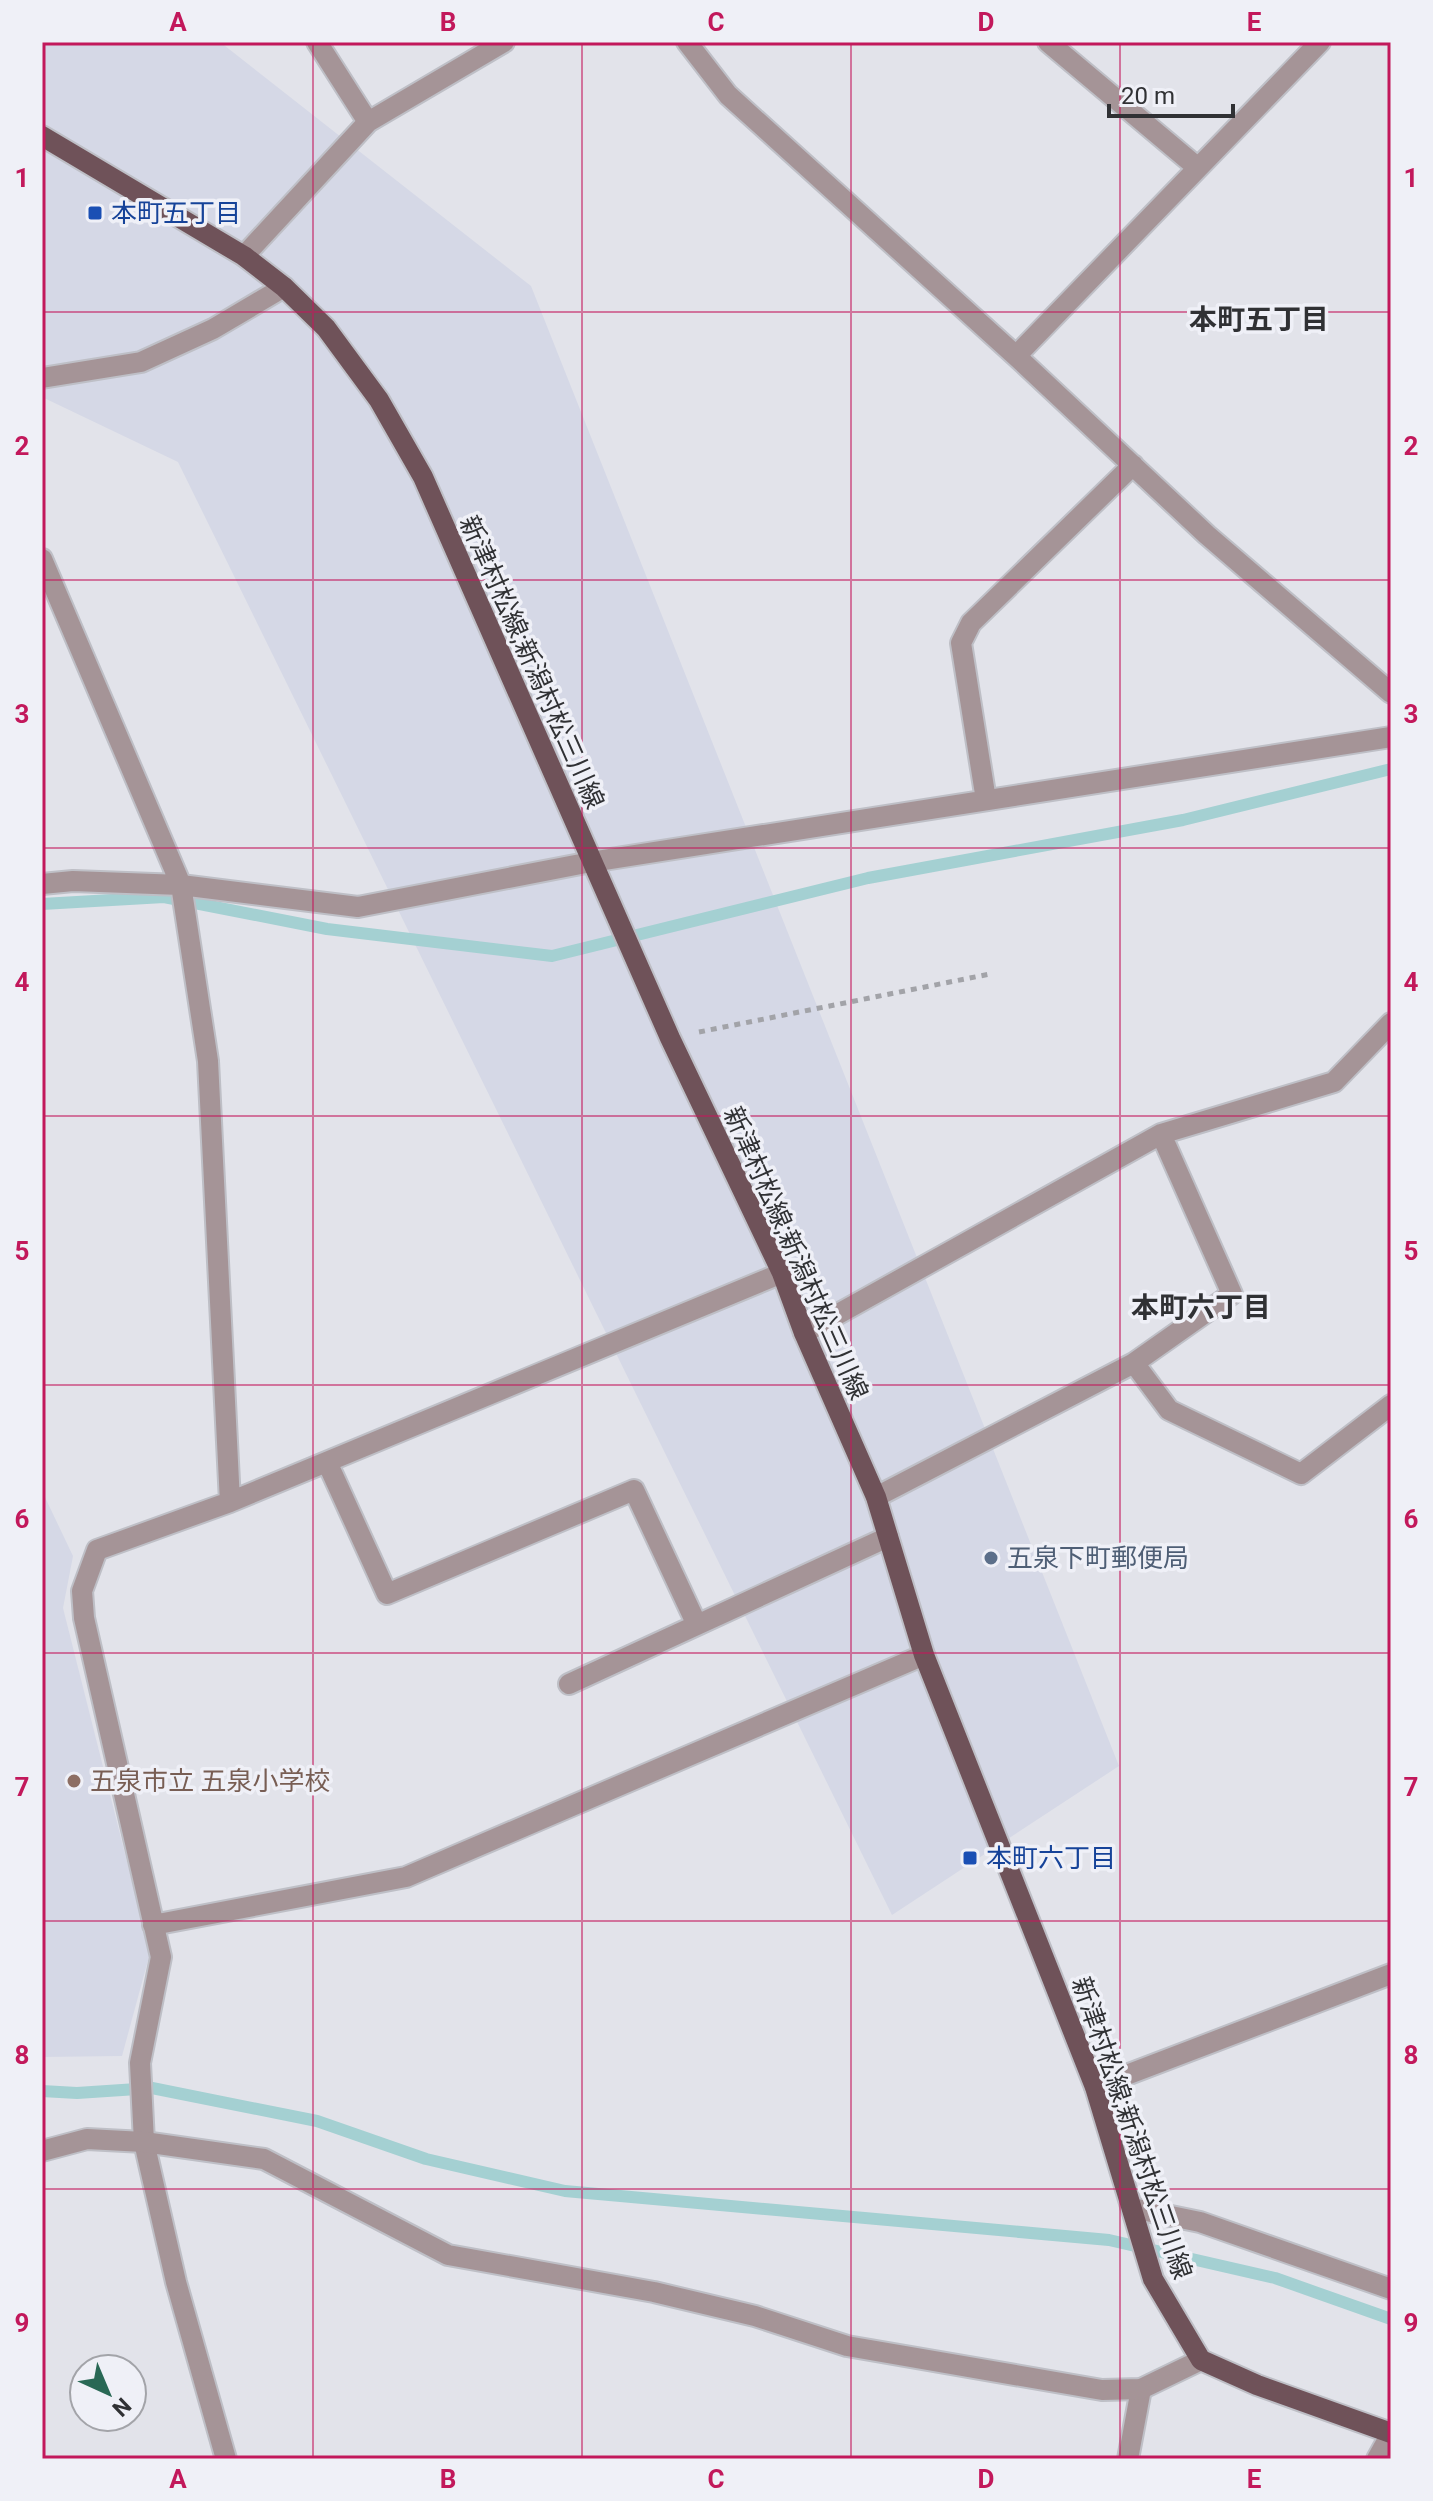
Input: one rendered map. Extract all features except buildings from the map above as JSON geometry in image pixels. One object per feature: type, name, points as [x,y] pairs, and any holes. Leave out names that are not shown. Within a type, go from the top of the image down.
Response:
[{"type":"main road","name":"新津村松線;新潟村松三川線","points":[[42,136],[244,256],[284,287],[326,328],[370,388],[423,477],[670,1038],[782,1273],[804,1333],[876,1497],[924,1655],[1095,2087],[1153,2279],[1201,2360]]},
{"type":"main road","points":[[1201,2360],[1257,2385],[1391,2434]]},
{"type":"street","points":[[317,42],[368,122]]},
{"type":"street","points":[[244,256],[368,122],[504,42]]},
{"type":"street","points":[[687,42],[728,95],[1016,356],[1207,535],[1391,693]]},
{"type":"street","points":[[1048,42],[1198,168]]},
{"type":"street","points":[[1016,356],[1320,42]]},
{"type":"street","points":[[42,378],[141,362],[213,329],[284,287]]},
{"type":"street","points":[[986,800],[961,643],[971,623],[1133,465]]},
{"type":"street","points":[[42,559],[181,885],[208,1061],[230,1502]]},
{"type":"street","points":[[42,884],[73,881],[181,885],[358,907],[591,862],[1391,737]]},
{"type":"street","points":[[804,1333],[1161,1134],[1334,1082],[1391,1023]]},
{"type":"street","points":[[876,1497],[1134,1363],[1232,1294],[1161,1134]]},
{"type":"street","points":[[223,2458],[176,2282],[144,2142],[140,2063],[161,1957],[84,1618],[82,1591],[97,1550],[230,1502],[782,1273]]},
{"type":"street","points":[[1134,1363],[1169,1410],[1301,1474],[1391,1405]]},
{"type":"street","points":[[327,1462],[387,1594],[634,1490],[697,1625]]},
{"type":"street","points":[[569,1684],[888,1537]]},
{"type":"street","points":[[153,1925],[406,1877],[924,1655]]},
{"type":"street","points":[[1095,2087],[1391,1974]]},
{"type":"street","points":[[42,2151],[87,2139],[144,2142],[264,2159],[448,2255],[654,2292],[755,2316],[847,2346],[1102,2390],[1141,2389],[1201,2360]]},
{"type":"street","points":[[1132,2208],[1200,2222],[1391,2289]]},
{"type":"street","points":[[1128,2459],[1141,2389]]},
{"type":"street","points":[[1377,2459],[1391,2434]]},
{"type":"path","points":[[670,1038],[990,974]]},
{"type":"shaded area","points":[[42,42],[220,42],[531,286],[1119,1766],[892,1915],[178,462],[42,397]]},
{"type":"shaded area","name":"五泉市立 五泉小学校","points":[[42,1491],[73,1556],[63,1608],[150,1953],[122,2056],[42,2057]]},
{"type":"waterway","points":[[42,904],[164,897],[327,929],[552,956],[868,878],[1183,820],[1391,769]]},
{"type":"waterway","points":[[42,2091],[77,2093],[152,2088],[317,2121],[426,2159],[565,2191],[1109,2240],[1275,2278],[1391,2319]]},
{"type":"place","name":"本町五丁目","points":[[95,213]]},
{"type":"place","name":"五泉下町郵便局","points":[[991,1558]]},
{"type":"place","name":"五泉市立 五泉小学校","points":[[74,1781]]},
{"type":"place","name":"本町六丁目","points":[[970,1858]]},
{"type":"district","name":"本町五丁目","points":[[1259,319]]},
{"type":"district","name":"本町六丁目","points":[[1201,1307]]}]
